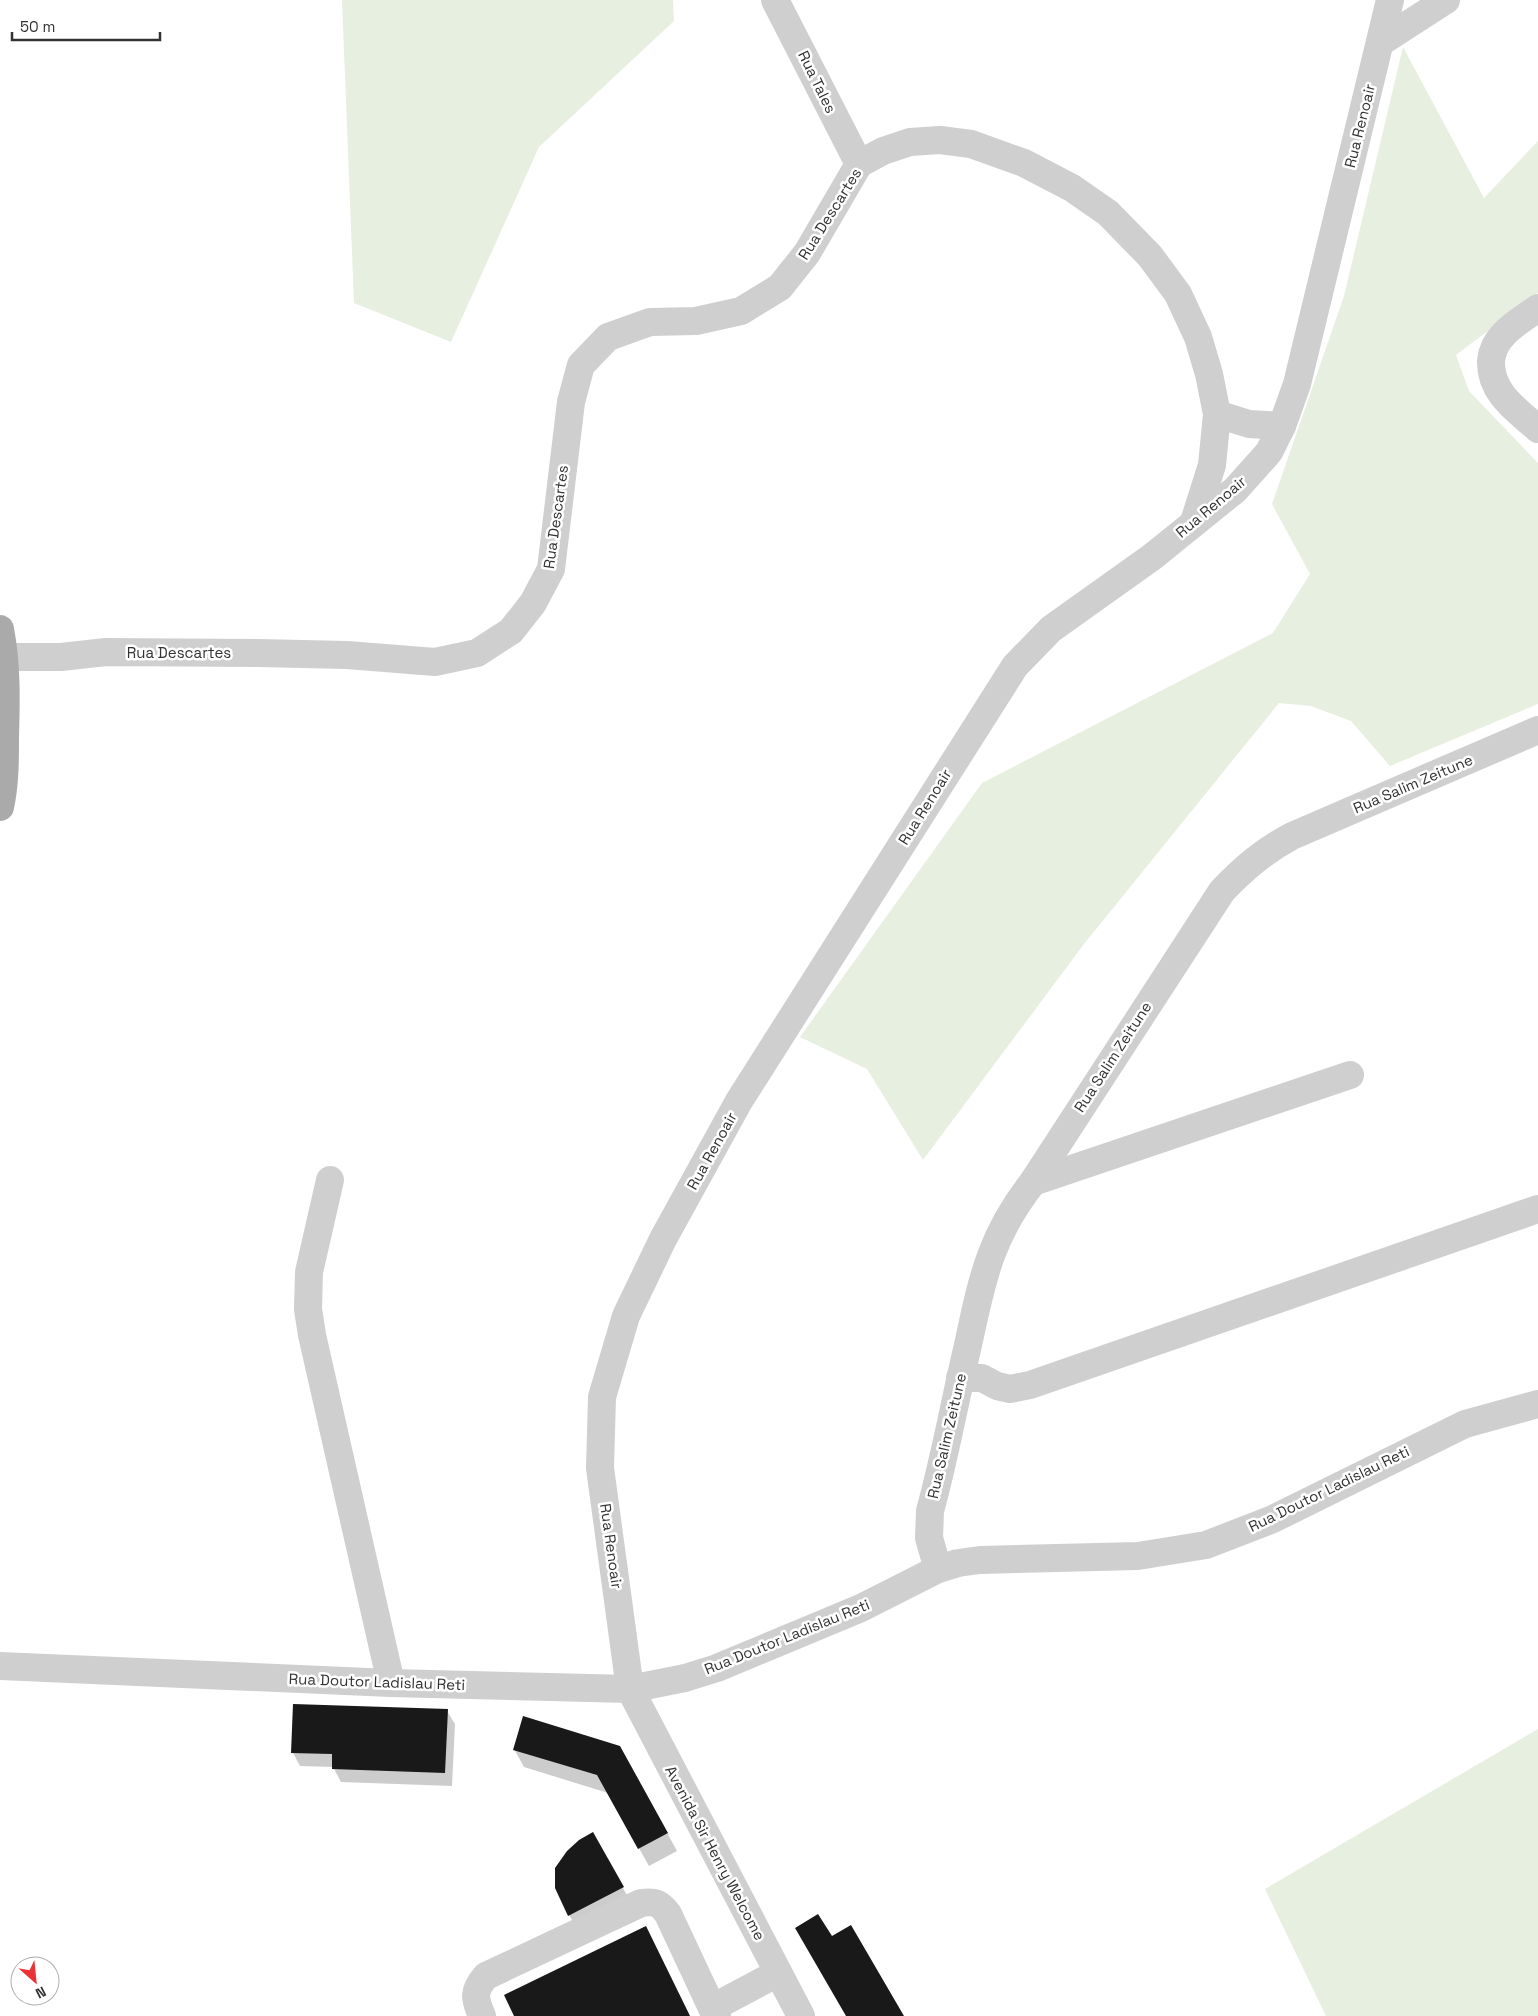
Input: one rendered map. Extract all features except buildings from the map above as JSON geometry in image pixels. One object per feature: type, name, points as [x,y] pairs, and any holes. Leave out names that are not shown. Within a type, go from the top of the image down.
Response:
[{"type":"main road","points":[[0,808],[4,788],[7,690],[2,645]]},
{"type":"street","name":"Rua Tales","points":[[775,0],[859,164]]},
{"type":"street","name":"Rua Renoair","points":[[630,1689],[600,1468],[602,1397],[626,1316],[663,1239],[739,1101],[1015,666],[1051,629],[1152,557],[1235,490],[1269,452],[1282,426],[1297,384],[1390,0]]},
{"type":"street","points":[[1381,42],[1446,0]]},
{"type":"street","name":"Rua Descartes","points":[[2,645],[61,642],[106,652],[347,655],[435,662],[477,653],[511,631],[533,603],[551,569],[571,402],[581,365],[608,337],[650,322],[696,321],[741,311],[780,287],[807,253],[859,164],[883,151],[910,142],[940,140],[971,144],[1024,163],[1072,188],[1108,213],[1150,256],[1178,294],[1198,337],[1209,374],[1217,414],[1212,465],[1194,522]]},
{"type":"street","points":[[1538,308],[1504,333],[1498,340],[1491,358],[1493,382],[1499,392],[1538,429]]},
{"type":"street","points":[[1217,414],[1249,424],[1282,426]]},
{"type":"street","name":"Rua Salim Zeitune","points":[[938,1569],[932,1554],[929,1538],[930,1511],[981,1288],[992,1248],[1014,1204],[1033,1182],[1222,891],[1246,867],[1270,848],[1292,836],[1538,730]]},
{"type":"street","points":[[1033,1182],[1350,1075]]},
{"type":"street","points":[[330,1180],[309,1272],[308,1309],[312,1335],[391,1683]]},
{"type":"street","points":[[960,1378],[982,1378],[997,1386],[1010,1388],[1030,1385],[1538,1209]]},
{"type":"street","name":"Rua Doutor Ladislau Reti","points":[[0,1666],[391,1683],[630,1689],[685,1678],[747,1656],[860,1608],[938,1569],[958,1563],[980,1560],[1138,1556],[1206,1545],[1273,1519],[1465,1424],[1538,1404]]},
{"type":"street","name":"Avenida Sir Henry Welcome","points":[[630,1689],[801,2016]]},
{"type":"street","points":[[482,2016],[476,2004],[476,1988],[486,1976],[641,1903],[654,1901],[662,1906],[668,1914],[714,2012],[778,1974]]},
{"type":"green space","points":[[342,0],[673,0],[674,21],[539,147],[451,342],[354,303]]},
{"type":"green space","points":[[1403,47],[1484,198],[1538,141],[1538,293],[1456,355],[1469,391],[1538,463],[1538,704],[1390,766],[1351,721],[1311,706],[1279,703],[1084,944],[923,1160],[867,1069],[800,1037],[982,783],[1273,633],[1310,574],[1272,504],[1344,296]]},
{"type":"green space","points":[[1538,1729],[1538,2016],[1326,2016],[1265,1889]]}]
